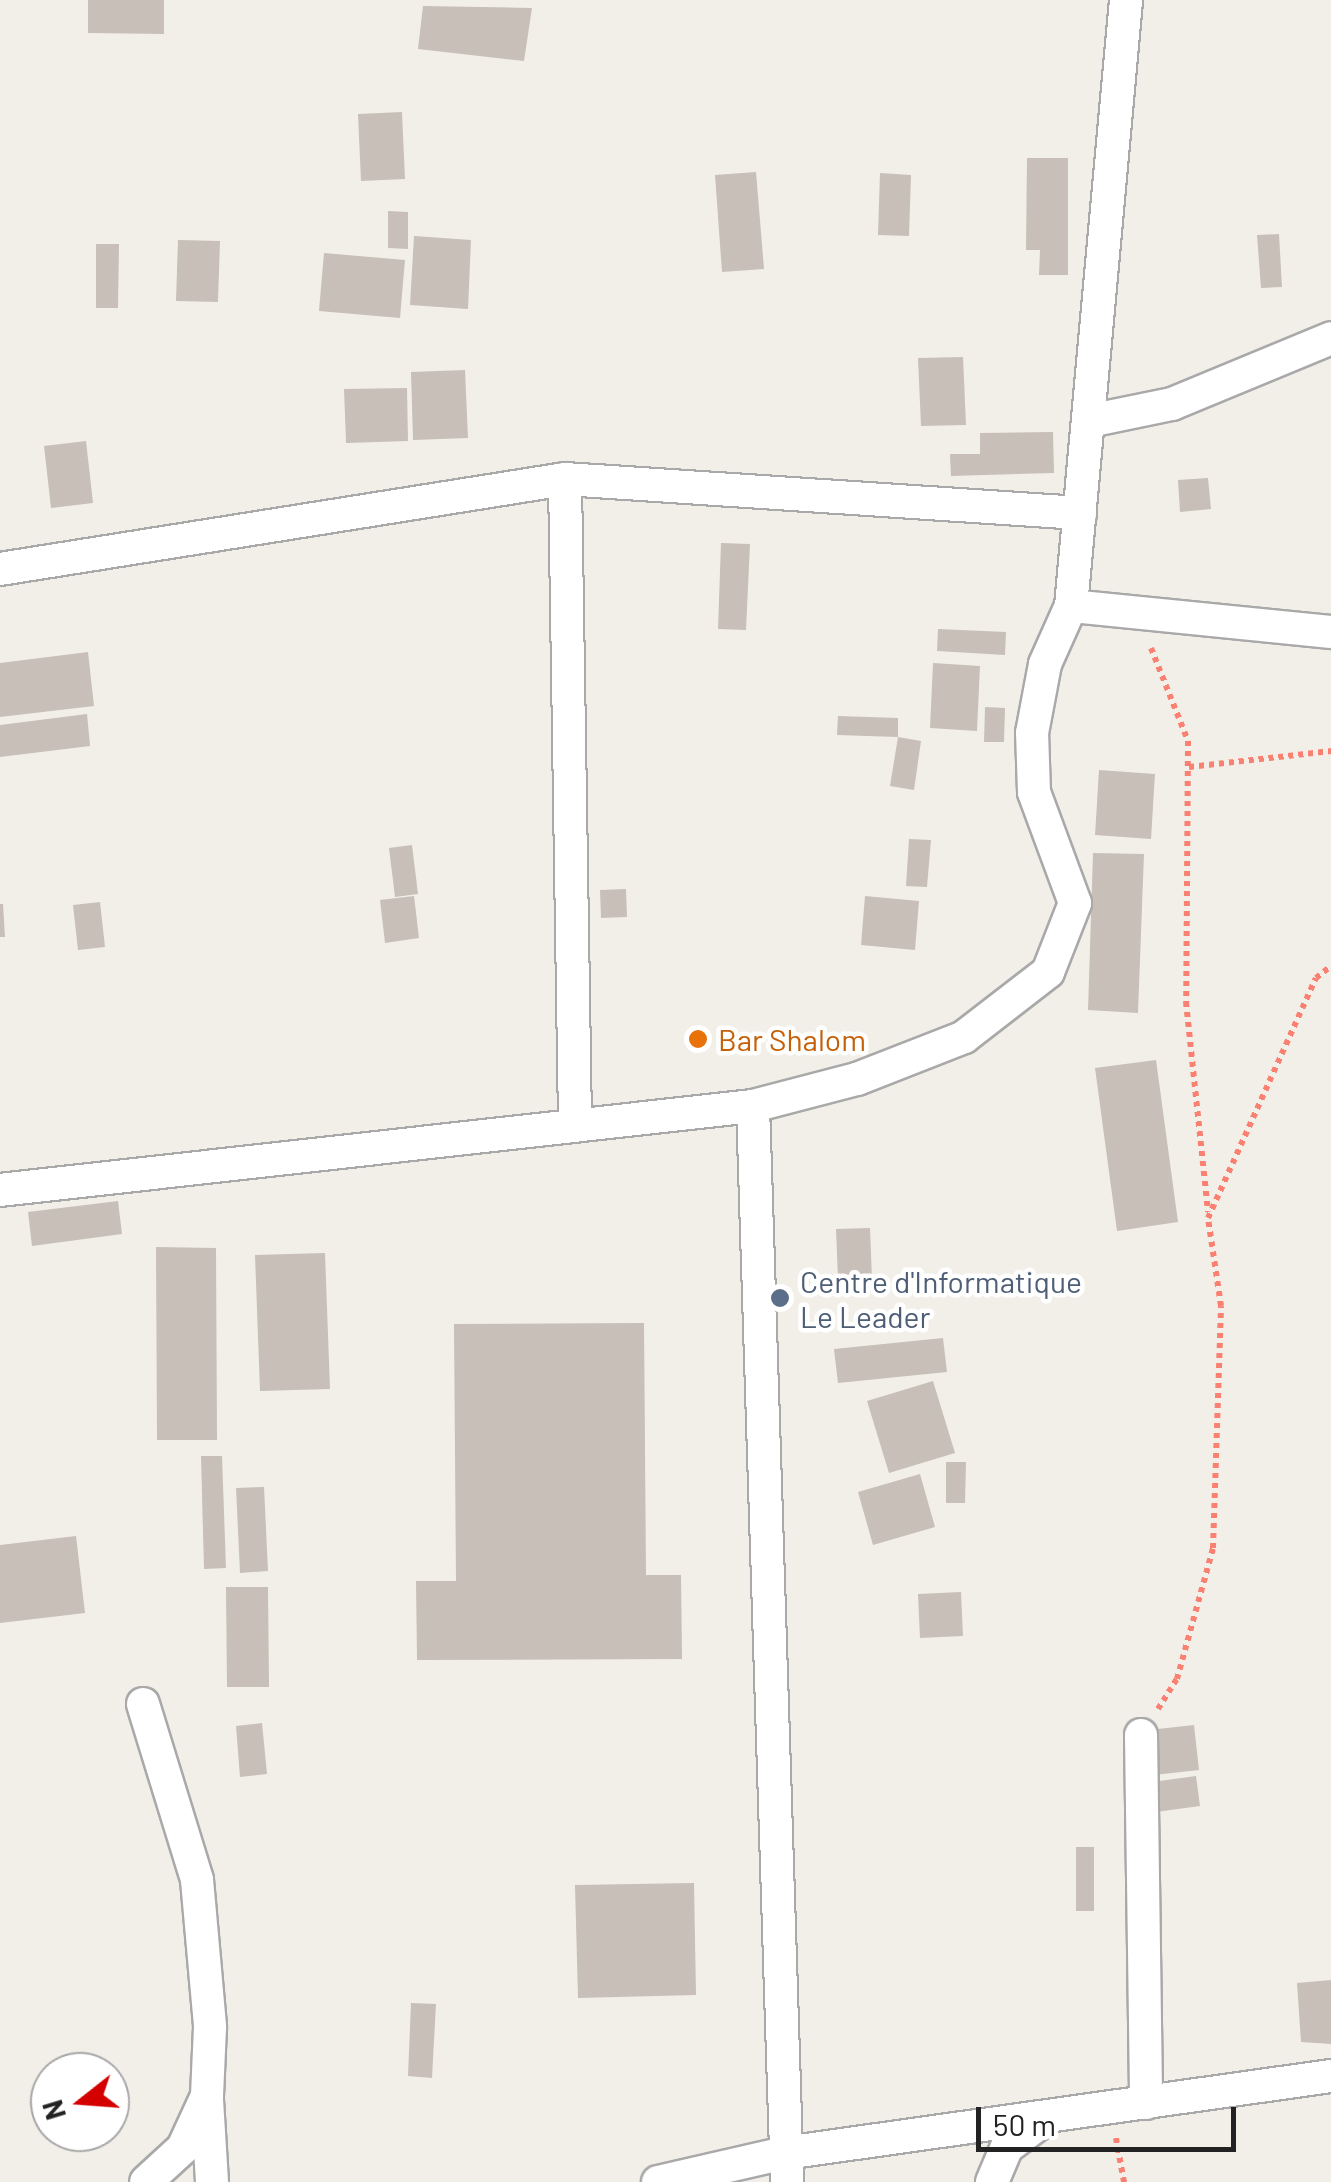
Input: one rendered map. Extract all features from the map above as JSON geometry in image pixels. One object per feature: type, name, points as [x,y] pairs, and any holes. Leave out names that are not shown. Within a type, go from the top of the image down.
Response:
[{"type":"street","points":[[0,1190],[754,1106],[857,1079],[964,1037],[1048,972],[1075,903],[1034,792],[1032,733],[1045,664],[1071,606],[1126,0]]},
{"type":"street","points":[[1089,421],[1172,404],[1331,338]]},
{"type":"street","points":[[0,570],[565,480],[1080,513]]},
{"type":"street","points":[[565,480],[575,1126]]},
{"type":"street","points":[[1071,606],[1331,632]]},
{"type":"street","points":[[754,1106],[786,2168]]},
{"type":"street","points":[[143,1704],[197,1880],[209,1963],[207,2096],[212,2182]]},
{"type":"street","points":[[1142,1736],[1146,2103]]},
{"type":"street","points":[[675,2180],[786,2168],[1048,2116],[1331,2076]]},
{"type":"street","points":[[146,2182],[183,2148],[207,2096]]},
{"type":"street","points":[[992,2182],[1007,2146],[1048,2116]]},
{"type":"path","points":[[1138,613],[1188,741],[1186,1002],[1220,1306],[1213,1548],[1178,1680],[1142,1736]]},
{"type":"path","points":[[1189,768],[1331,750]]},
{"type":"path","points":[[1208,1218],[1316,978],[1331,966]]},
{"type":"path","points":[[1111,2108],[1124,2182]]},
{"type":"building","points":[[88,0],[164,0],[164,34],[88,33]]},
{"type":"building","points":[[423,6],[532,8],[524,61],[418,49]]},
{"type":"building","points":[[402,112],[405,179],[361,181],[358,114]]},
{"type":"building","points":[[1027,158],[1068,158],[1068,275],[1039,275],[1040,250],[1026,250]]},
{"type":"building","points":[[756,172],[764,269],[722,272],[715,175]]},
{"type":"building","points":[[880,173],[911,175],[909,236],[878,235]]},
{"type":"building","points":[[388,211],[408,212],[408,249],[388,248]]},
{"type":"building","points":[[1279,234],[1282,287],[1261,288],[1257,235]]},
{"type":"building","points":[[414,236],[471,240],[468,309],[410,305]]},
{"type":"building","points":[[178,240],[220,241],[218,302],[176,301]]},
{"type":"building","points":[[96,244],[119,244],[118,308],[96,308]]},
{"type":"building","points":[[324,253],[405,260],[400,318],[319,311]]},
{"type":"building","points":[[963,357],[966,425],[921,426],[918,358]]},
{"type":"building","points":[[465,370],[468,438],[413,440],[411,372]]},
{"type":"building","points":[[407,388],[408,441],[346,443],[344,389]]},
{"type":"building","points":[[1053,432],[1054,473],[951,476],[950,454],[980,454],[980,433]]},
{"type":"building","points":[[86,441],[93,503],[51,508],[44,446]]},
{"type":"building","points":[[1208,478],[1211,509],[1180,512],[1178,480]]},
{"type":"building","points":[[721,543],[750,544],[746,630],[718,629]]},
{"type":"building","points":[[938,629],[1006,632],[1005,655],[937,651]]},
{"type":"building","points":[[88,652],[94,706],[0,717],[0,663]]},
{"type":"building","points":[[933,663],[980,666],[977,731],[930,728]]},
{"type":"building","points":[[985,707],[1005,708],[1004,742],[984,742]]},
{"type":"building","points":[[87,714],[90,746],[0,757],[0,725]]},
{"type":"building","points":[[838,716],[898,718],[898,737],[837,735]]},
{"type":"building","points":[[898,737],[921,741],[914,790],[890,786]]},
{"type":"building","points":[[1099,770],[1155,774],[1151,839],[1095,835]]},
{"type":"building","points":[[909,839],[931,840],[927,887],[906,886]]},
{"type":"building","points":[[412,845],[418,894],[395,897],[389,848]]},
{"type":"building","points":[[1093,853],[1144,854],[1138,1013],[1088,1010]]},
{"type":"building","points":[[626,889],[627,917],[601,918],[600,890]]},
{"type":"building","points":[[414,896],[419,938],[385,943],[380,900]]},
{"type":"building","points":[[865,896],[919,901],[915,950],[861,945]]},
{"type":"building","points":[[100,902],[105,947],[78,950],[73,905]]},
{"type":"building","points":[[3,904],[5,937],[0,937]]},
{"type":"building","points":[[1156,1060],[1178,1222],[1117,1231],[1095,1068]]},
{"type":"building","points":[[118,1201],[122,1234],[32,1246],[28,1212]]},
{"type":"building","points":[[870,1228],[872,1279],[838,1279],[836,1229]]},
{"type":"building","points":[[156,1247],[216,1248],[217,1440],[157,1440]]},
{"type":"building","points":[[325,1253],[330,1389],[260,1391],[255,1255]]},
{"type":"building","points":[[644,1323],[646,1575],[681,1575],[682,1659],[417,1660],[416,1581],[456,1581],[454,1324]]},
{"type":"building","points":[[943,1338],[947,1372],[838,1383],[834,1349]]},
{"type":"building","points":[[933,1381],[955,1453],[889,1473],[867,1401]]},
{"type":"building","points":[[201,1456],[222,1456],[226,1568],[204,1569]]},
{"type":"building","points":[[946,1462],[966,1462],[965,1503],[946,1503]]},
{"type":"building","points":[[920,1474],[935,1527],[873,1545],[858,1492]]},
{"type":"building","points":[[264,1487],[268,1571],[240,1573],[236,1488]]},
{"type":"building","points":[[76,1536],[85,1613],[0,1623],[0,1545]]},
{"type":"building","points":[[226,1587],[268,1587],[269,1687],[227,1687]]},
{"type":"building","points":[[961,1592],[963,1636],[920,1638],[918,1594]]},
{"type":"building","points":[[262,1723],[267,1774],[240,1777],[236,1726]]},
{"type":"building","points":[[1194,1725],[1199,1770],[1154,1775],[1149,1730]]},
{"type":"building","points":[[1196,1776],[1200,1806],[1156,1812],[1152,1782]]},
{"type":"building","points":[[1076,1847],[1094,1847],[1094,1911],[1076,1911]]},
{"type":"building","points":[[694,1883],[696,1995],[578,1998],[575,1885]]},
{"type":"building","points":[[1331,1980],[1331,2044],[1301,2042],[1297,1983]]},
{"type":"building","points":[[411,2003],[436,2004],[432,2078],[408,2076]]},
{"type":"place","name":"Bar Shalom","points":[[698,1039]]},
{"type":"place","name":"Centre d'Informatique Le Leader","points":[[780,1298]]}]
